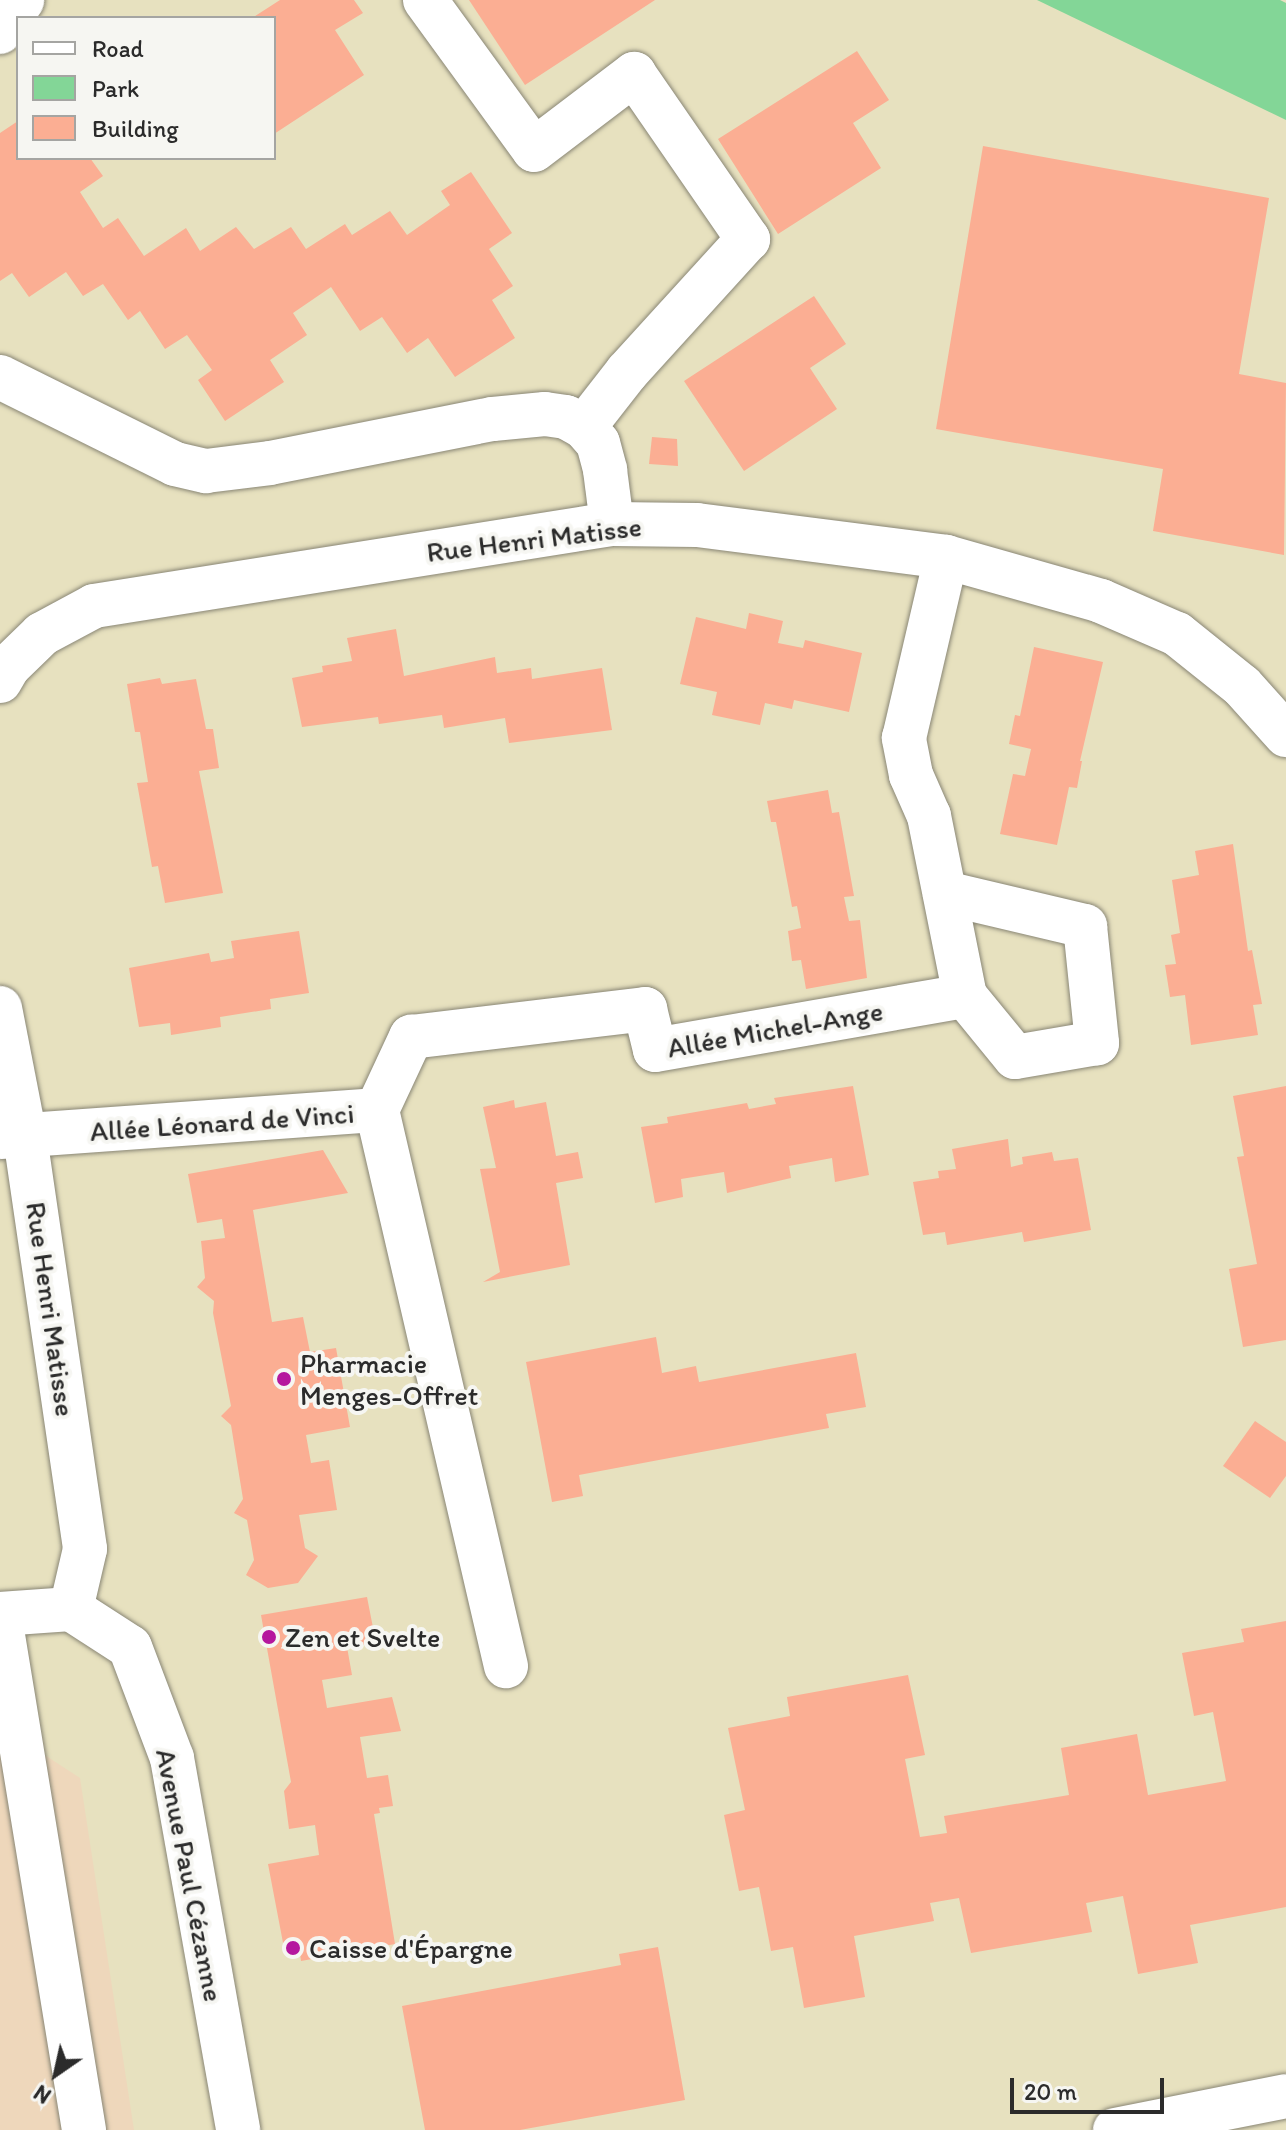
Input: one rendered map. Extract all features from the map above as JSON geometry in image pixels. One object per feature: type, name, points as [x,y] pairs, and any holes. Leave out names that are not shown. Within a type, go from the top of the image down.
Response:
[{"type":"street","points":[[0,32],[22,0]]},
{"type":"street","points":[[425,0],[534,150],[634,74],[748,239],[627,372],[584,427]]},
{"type":"street","points":[[0,377],[152,453],[206,471],[270,463],[493,419],[545,414],[566,417],[584,427],[598,443],[612,524]]},
{"type":"street","name":"Rue Henri Matisse","points":[[0,681],[8,667],[42,634],[94,606],[612,524],[697,525],[946,557],[1101,601],[1177,634],[1242,686],[1286,735]]},
{"type":"street","points":[[945,893],[1085,926],[1097,1043],[1015,1057],[965,996],[929,816],[911,775],[904,738],[946,557]]},
{"type":"street","name":"Allée Michel-Ange","points":[[377,1110],[411,1037],[645,1009],[655,1050],[965,996]]},
{"type":"street","name":"Rue Henri Matisse","points":[[0,1008],[13,1137],[85,1549],[71,1609]]},
{"type":"street","name":"Allée Léonard de Vinci","points":[[13,1137],[377,1110],[506,1666]]},
{"type":"street","points":[[71,1609],[0,1615],[84,2130]]},
{"type":"street","name":"Avenue Paul Cézanne","points":[[71,1609],[130,1647],[172,1758],[238,2130]]},
{"type":"street","points":[[1115,2130],[1286,2096]]},
{"type":"shaded area","points":[[0,1726],[80,1778],[134,2130],[0,2130]]},
{"type":"green space","points":[[1037,0],[1280,0],[1286,3],[1286,120]]},
{"type":"building","points":[[280,0],[354,0],[363,13],[335,30],[364,75],[276,133],[276,16],[255,16]]},
{"type":"building","points":[[469,0],[655,0],[525,85]]},
{"type":"building","points":[[857,51],[889,100],[853,123],[881,168],[778,234],[718,139]]},
{"type":"building","points":[[16,122],[16,160],[91,160],[103,176],[80,192],[103,228],[118,218],[144,256],[186,228],[200,251],[236,227],[254,249],[291,227],[306,249],[345,224],[352,235],[390,211],[407,235],[450,205],[441,191],[471,172],[512,233],[489,249],[513,286],[492,300],[515,338],[455,377],[428,338],[407,353],[382,317],[360,331],[331,287],[293,313],[307,335],[270,360],[284,382],[225,421],[198,380],[212,370],[187,335],[165,349],[140,311],[128,320],[103,284],[83,296],[66,272],[29,297],[12,273],[0,281],[0,133]]},
{"type":"building","points":[[983,146],[1269,198],[1239,374],[1286,383],[1284,555],[1153,531],[1163,469],[936,429]]},
{"type":"building","points":[[814,296],[846,344],[810,368],[837,409],[744,471],[684,381]]},
{"type":"building","points":[[652,437],[677,439],[678,466],[649,464]]},
{"type":"building","points":[[749,613],[783,621],[778,643],[803,648],[805,640],[862,653],[849,712],[794,700],[792,709],[765,703],[760,725],[712,715],[717,692],[680,684],[696,617],[746,629]]},
{"type":"building","points":[[396,629],[404,676],[495,657],[497,673],[531,668],[532,679],[602,668],[612,730],[509,743],[505,718],[444,728],[442,715],[379,724],[378,717],[302,727],[292,678],[323,672],[322,666],[352,661],[347,638]]},
{"type":"building","points":[[1034,647],[1103,662],[1080,761],[1077,788],[1069,787],[1057,845],[1000,834],[1013,774],[1025,776],[1031,749],[1009,744],[1015,715],[1020,716]]},
{"type":"building","points":[[160,678],[162,684],[196,679],[206,729],[213,729],[219,768],[199,771],[223,893],[165,903],[158,866],[152,867],[137,783],[148,782],[140,732],[135,732],[127,684]]},
{"type":"building","points":[[828,790],[832,813],[839,812],[854,896],[844,897],[849,921],[860,920],[867,978],[806,989],[801,960],[792,961],[788,931],[801,928],[797,906],[792,907],[776,822],[771,822],[767,801]]},
{"type":"building","points":[[1233,844],[1248,951],[1252,950],[1262,1004],[1253,1005],[1258,1035],[1191,1045],[1185,995],[1170,997],[1165,965],[1176,964],[1171,935],[1180,933],[1172,880],[1199,875],[1195,851]]},
{"type":"building","points":[[299,931],[309,993],[270,999],[271,1009],[220,1017],[221,1027],[171,1035],[170,1023],[139,1027],[129,968],[209,953],[211,962],[234,958],[231,941]]},
{"type":"building","points":[[853,1086],[869,1175],[835,1182],[832,1158],[789,1166],[791,1178],[727,1193],[724,1172],[681,1179],[683,1197],[655,1203],[641,1127],[668,1123],[667,1117],[747,1103],[749,1109],[776,1104],[774,1098]]},
{"type":"building","points":[[1286,1086],[1286,1340],[1243,1347],[1229,1269],[1257,1264],[1237,1157],[1244,1156],[1233,1096]]},
{"type":"building","points":[[514,1100],[515,1108],[546,1102],[556,1156],[578,1152],[583,1178],[556,1183],[570,1265],[483,1282],[500,1272],[480,1169],[496,1168],[483,1107]]},
{"type":"building","points":[[1008,1139],[1011,1167],[1023,1164],[1022,1157],[1052,1152],[1054,1161],[1078,1158],[1091,1230],[1024,1242],[1022,1232],[947,1245],[945,1232],[923,1235],[913,1182],[939,1178],[938,1171],[956,1169],[952,1149]]},
{"type":"building","points":[[323,1150],[348,1193],[253,1210],[272,1322],[303,1317],[310,1352],[336,1348],[350,1427],[306,1435],[311,1463],[329,1460],[337,1510],[299,1515],[305,1548],[318,1556],[298,1583],[268,1588],[246,1575],[254,1560],[247,1520],[234,1513],[243,1499],[231,1425],[221,1416],[231,1406],[213,1313],[214,1301],[197,1287],[205,1278],[201,1241],[225,1238],[222,1219],[197,1223],[188,1174]]},
{"type":"building","points":[[656,1337],[662,1373],[696,1366],[699,1382],[856,1353],[866,1407],[826,1414],[829,1428],[579,1475],[583,1496],[552,1502],[526,1362]]},
{"type":"building","points":[[1255,1421],[1286,1442],[1286,1476],[1270,1498],[1223,1466]]},
{"type":"building","points":[[367,1597],[376,1643],[347,1647],[352,1675],[322,1680],[327,1708],[392,1697],[401,1731],[360,1737],[367,1778],[388,1775],[393,1806],[379,1808],[380,1813],[374,1814],[395,1944],[301,1961],[299,1946],[284,1948],[268,1864],[319,1855],[315,1825],[289,1829],[284,1791],[291,1782],[261,1615]]},
{"type":"building","points":[[1286,1621],[1286,1907],[1190,1925],[1198,1963],[1138,1974],[1123,1896],[1086,1903],[1092,1932],[971,1953],[959,1898],[930,1903],[934,1921],[854,1936],[865,1997],[804,2008],[793,1947],[771,1951],[759,1887],[739,1891],[724,1815],[745,1810],[728,1728],[790,1716],[787,1697],[908,1675],[925,1755],[905,1759],[920,1837],[947,1833],[944,1816],[1069,1795],[1061,1748],[1137,1734],[1148,1795],[1226,1781],[1213,1712],[1194,1716],[1182,1653],[1244,1642],[1241,1629]]},
{"type":"building","points":[[658,1947],[685,2100],[520,2130],[425,2130],[402,2006],[621,1965],[619,1954]]},
{"type":"place","name":"Pharmacie Menges-Offret","points":[[284,1379]]},
{"type":"place","name":"Zen et Svelte","points":[[269,1637]]},
{"type":"place","name":"Caisse d'Épargne","points":[[293,1948]]}]
